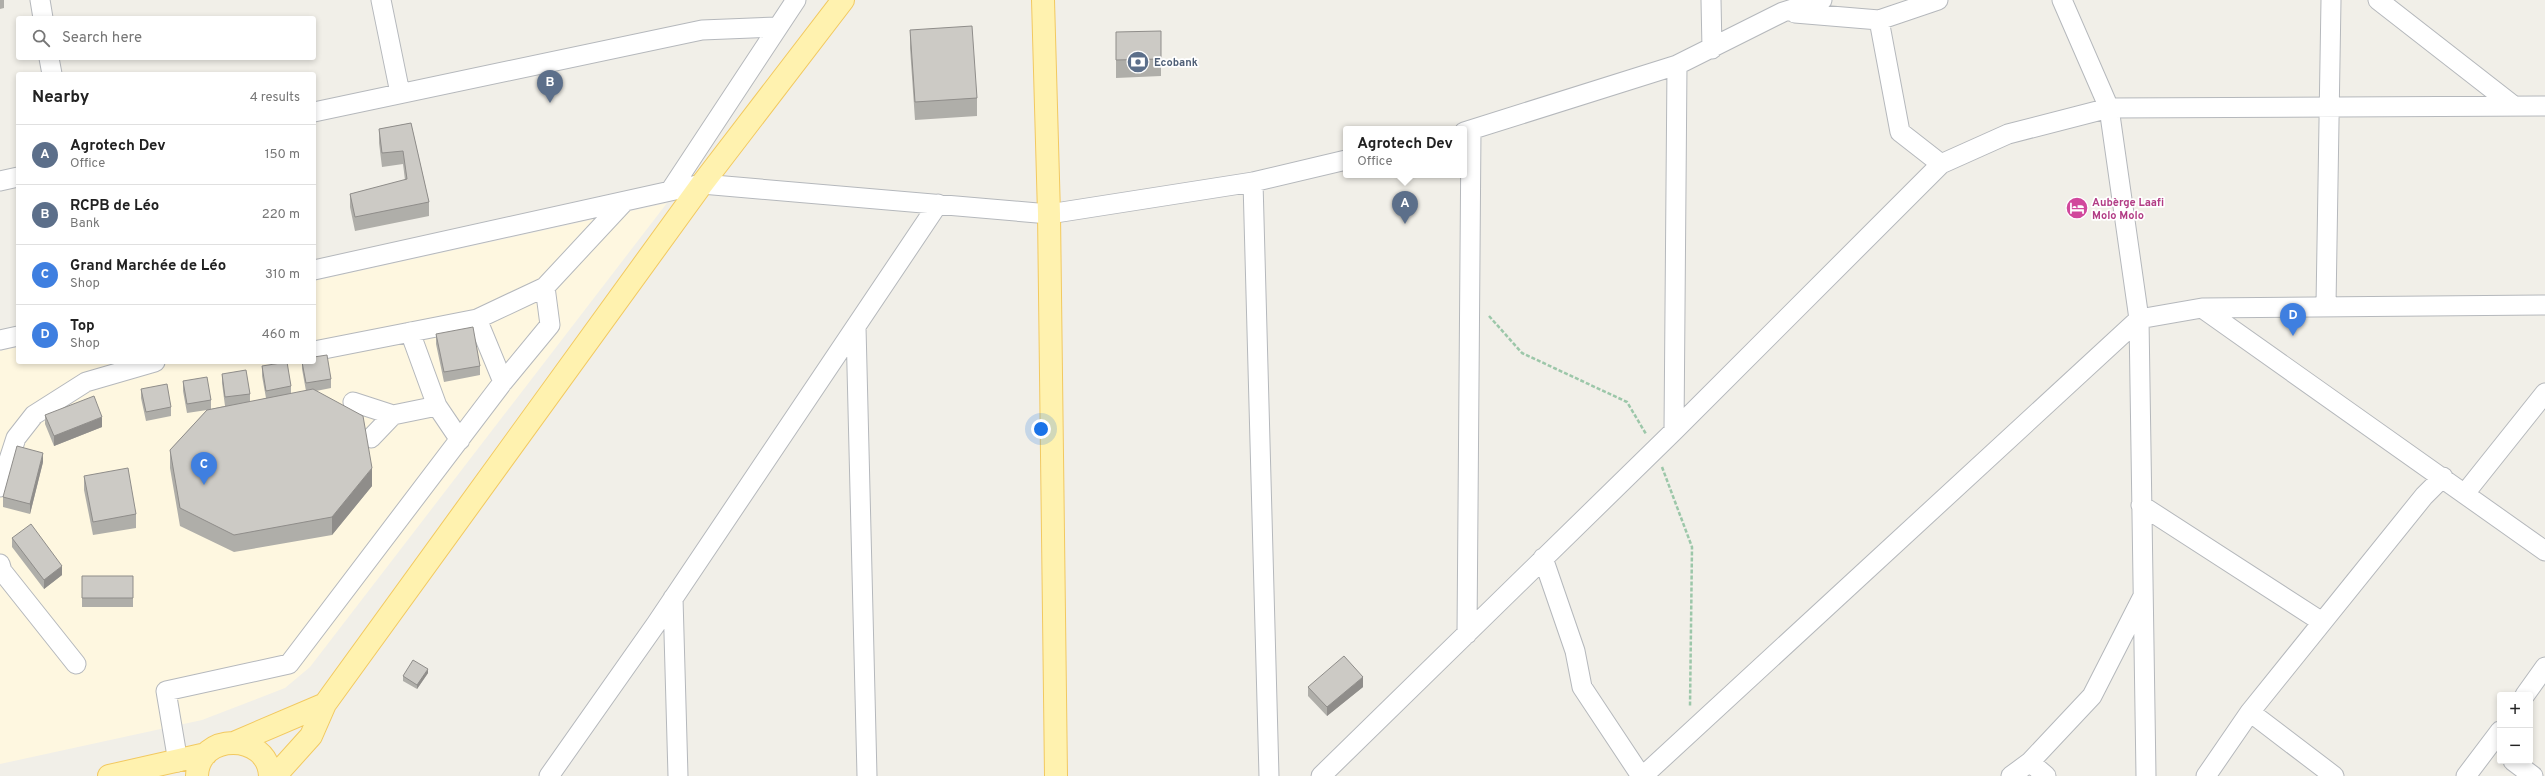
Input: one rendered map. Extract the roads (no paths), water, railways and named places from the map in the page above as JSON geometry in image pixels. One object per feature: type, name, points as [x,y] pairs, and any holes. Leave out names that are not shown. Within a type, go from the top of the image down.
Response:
[{"type":"main road","points":[[275,776],[311,736],[325,704],[702,184],[844,0]]},
{"type":"main road","points":[[1043,0],[1049,214],[1056,776]]},
{"type":"main road","points":[[109,776],[178,762],[206,754],[220,745],[236,742],[325,704]]},
{"type":"main road","points":[[236,742],[245,743],[262,754],[267,762],[270,776]]},
{"type":"main road","points":[[197,776],[200,763],[206,754]]},
{"type":"street","points":[[40,0],[43,16]]},
{"type":"street","points":[[381,0],[400,93]]},
{"type":"street","points":[[670,191],[796,0]]},
{"type":"street","points":[[1711,0],[1712,49]]},
{"type":"street","points":[[1467,634],[1468,131],[1677,65],[1712,49],[1783,12],[1822,0]]},
{"type":"street","points":[[1783,12],[1879,20],[1938,0]]},
{"type":"street","points":[[2062,0],[2109,108],[2139,319],[2146,776]]},
{"type":"street","points":[[2326,305],[2331,0]]},
{"type":"street","points":[[2378,0],[2514,106]]},
{"type":"street","points":[[1879,20],[1900,132],[1941,164]]},
{"type":"street","points":[[316,112],[702,30],[777,27]]},
{"type":"street","points":[[49,60],[52,72]]},
{"type":"street","points":[[1674,431],[1677,65]]},
{"type":"street","points":[[1321,776],[1674,431],[1941,164],[2008,134],[2109,108],[2545,106]]},
{"type":"street","points":[[316,270],[702,184],[1049,214],[1253,182],[1343,161]]},
{"type":"street","points":[[0,181],[16,177]]},
{"type":"street","points":[[1253,182],[1269,776]]},
{"type":"street","points":[[316,351],[477,319],[545,287],[625,201]]},
{"type":"street","points":[[550,776],[674,598],[938,204]]},
{"type":"street","points":[[178,762],[166,692],[289,664],[504,382],[550,325],[545,287]]},
{"type":"street","points":[[1543,558],[1575,651],[1582,687],[1642,776],[2139,319],[2202,308],[2326,305],[2545,305]]},
{"type":"street","points":[[2202,308],[2466,492],[2545,550]]},
{"type":"street","points":[[477,319],[504,382]]},
{"type":"street","points":[[856,327],[867,776]]},
{"type":"street","points":[[410,332],[437,406],[460,440]]},
{"type":"street","points":[[0,340],[16,336]]},
{"type":"street","points":[[0,487],[16,438],[34,415],[86,382],[149,364]]},
{"type":"street","points":[[2466,492],[2545,393]]},
{"type":"street","points":[[352,402],[393,415],[437,406]]},
{"type":"street","points":[[371,438],[393,415]]},
{"type":"street","points":[[2206,776],[2250,712],[2424,496],[2443,477]]},
{"type":"street","points":[[2141,505],[2322,622]]},
{"type":"street","points":[[0,564],[2,571],[76,664]]},
{"type":"street","points":[[2011,776],[2030,762],[2092,696],[2143,596]]},
{"type":"street","points":[[674,598],[678,776]]},
{"type":"street","points":[[2528,692],[2545,667]]},
{"type":"street","points":[[2250,712],[2334,776]]},
{"type":"street","points":[[2466,776],[2497,743]]},
{"type":"street","points":[[2030,762],[2046,776]]},
{"type":"street","points":[[2517,764],[2533,776]]},
{"type":"place","name":"Ecobank","points":[[1138,62]]},
{"type":"place","name":"RCPB de Léo","points":[[550,103]]},
{"type":"place","name":"Aubèrge Laafi Molo Molo","points":[[2077,208]]},
{"type":"place","name":"Agrotech Dev","points":[[1405,224]]},
{"type":"place","name":"Top","points":[[2293,336]]},
{"type":"place","name":"Grand Marchée de Léo","points":[[204,485]]}]
